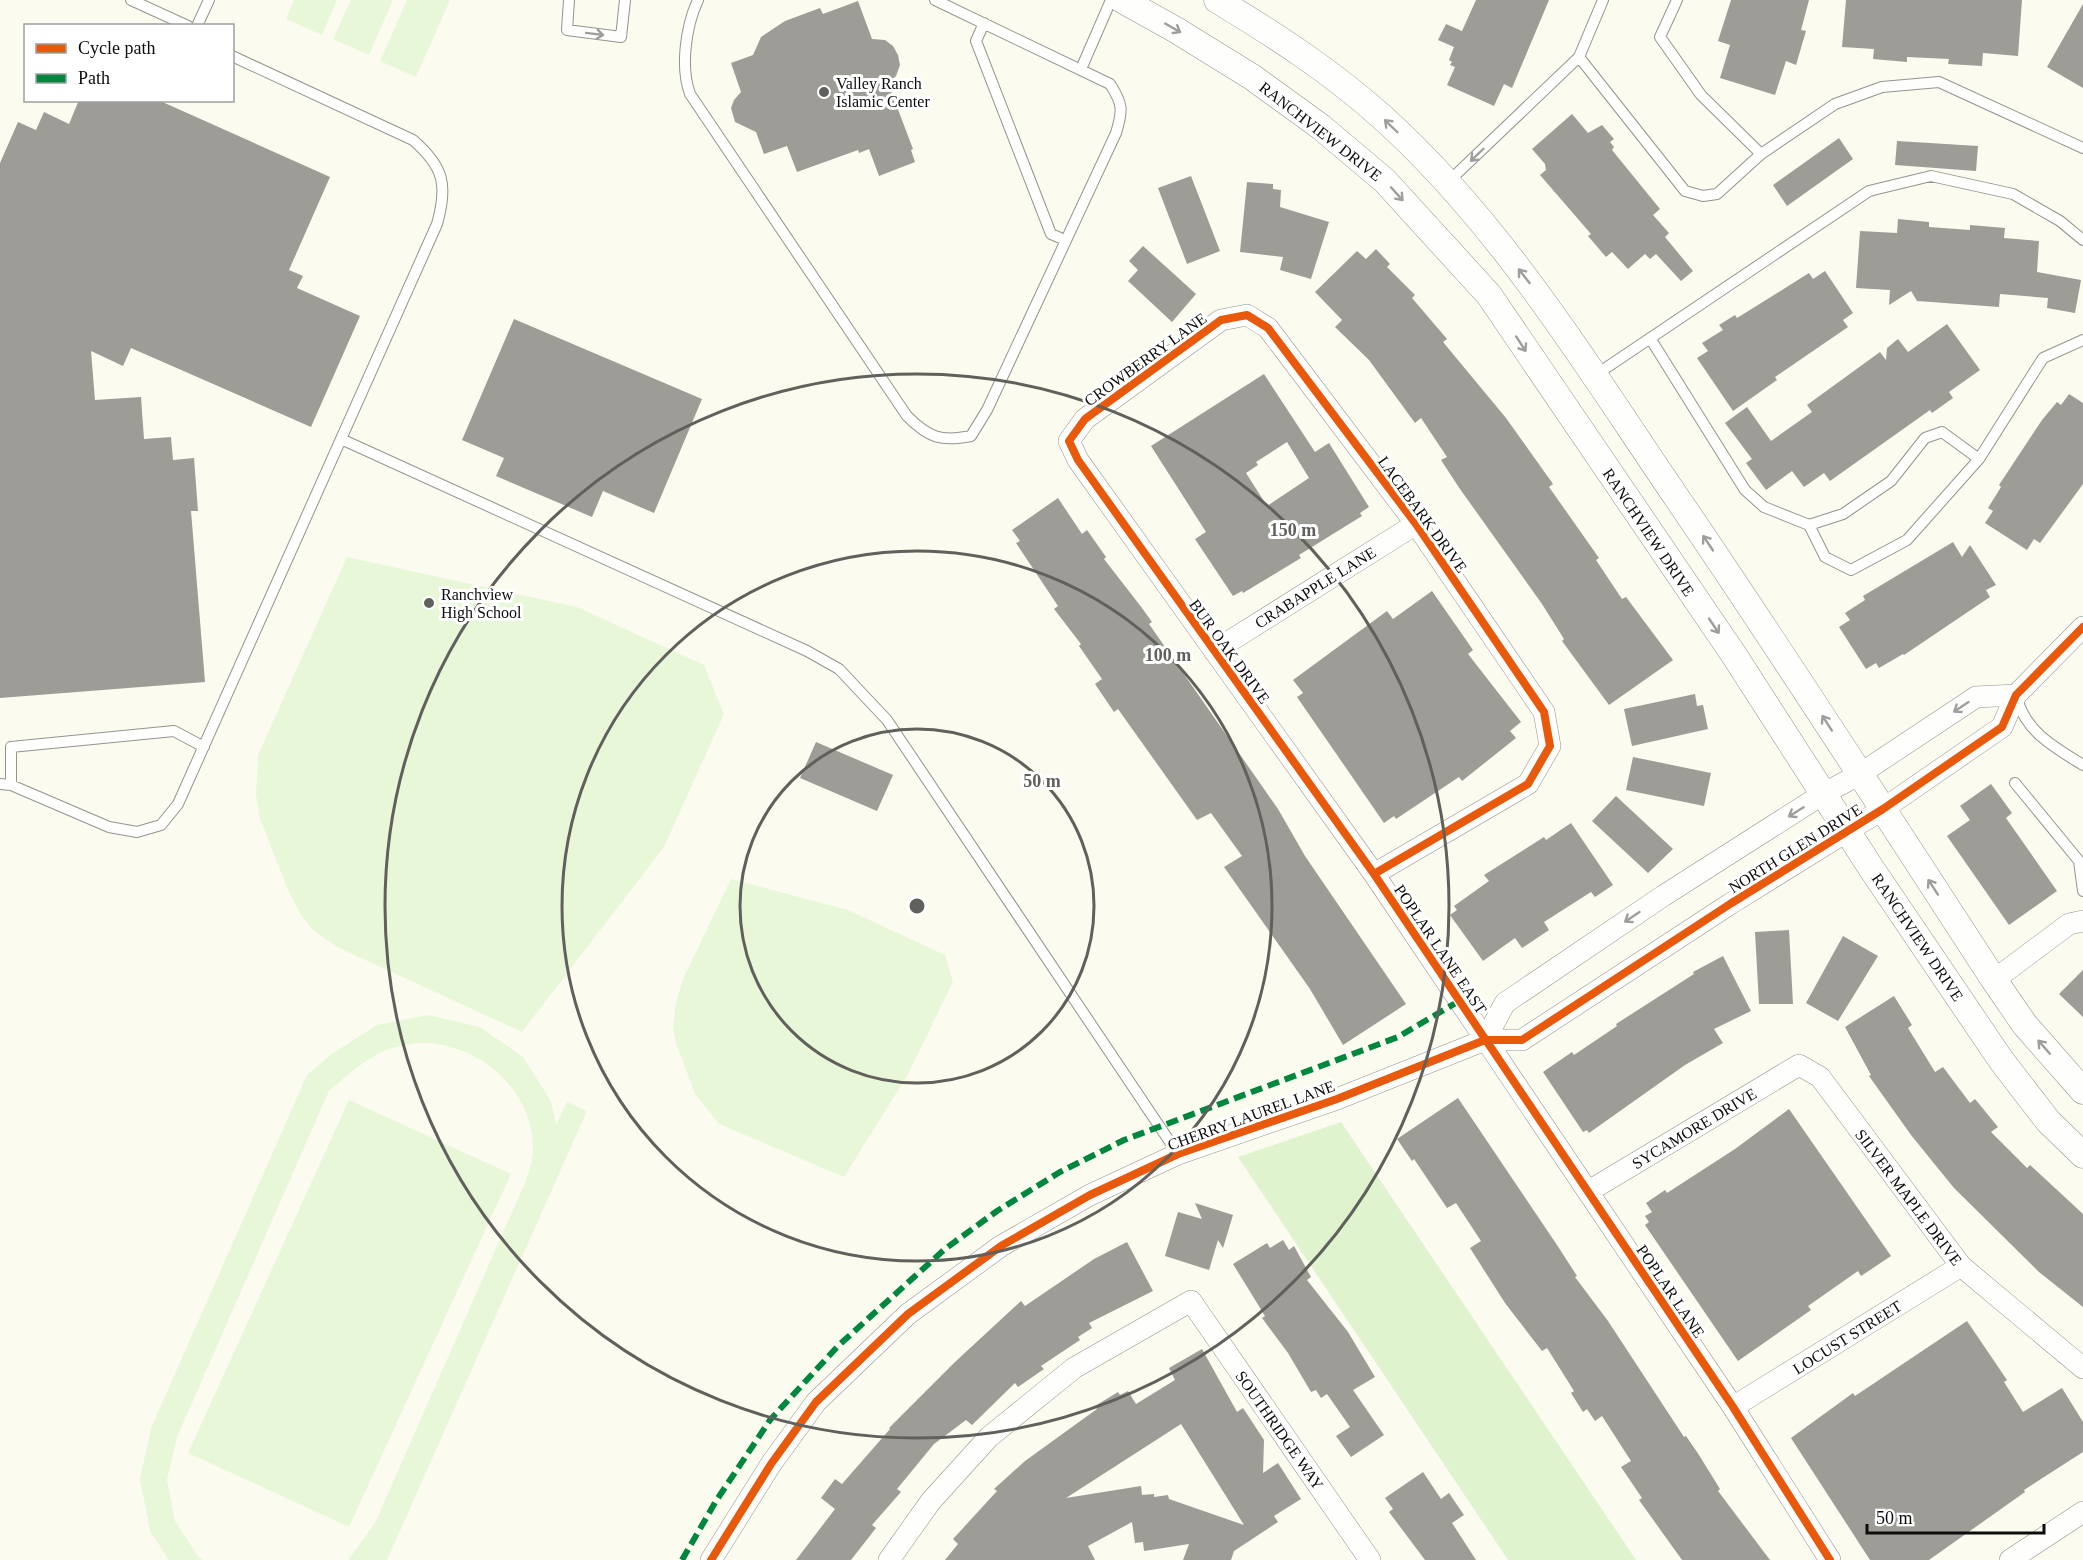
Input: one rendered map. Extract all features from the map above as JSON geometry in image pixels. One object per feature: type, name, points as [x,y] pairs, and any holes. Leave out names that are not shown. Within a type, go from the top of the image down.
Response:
[{"type":"street","name":"RANCHVIEW DRIVE","points":[[1122,0],[1252,77],[1321,127],[1385,181],[1489,295],[1734,655],[1847,831],[2001,1060],[2048,1120],[2083,1155]]},
{"type":"street","points":[[1217,0],[1322,69],[1382,117],[1447,183],[1527,278],[1744,596],[1994,980],[2025,1025],[2083,1091]]},
{"type":"street","name":"CROWBERRY LANE","points":[[1069,441],[1085,419],[1221,320],[1247,315]]},
{"type":"street","name":"LACEBARK DRIVE","points":[[1247,315],[1268,328],[1416,524],[1544,712],[1550,746],[1528,784],[1374,874]]},
{"type":"street","name":"BUR OAK DRIVE","points":[[1069,441],[1078,460],[1374,874]]},
{"type":"street","name":"CRABAPPLE LANE","points":[[1214,651],[1416,524]]},
{"type":"street","name":"NORTH GLEN DRIVE","points":[[2016,695],[1976,697],[1860,774],[1823,794],[1663,896],[1505,1003],[1485,1040],[1522,1040],[1730,904],[1883,809],[2002,727],[2016,695],[2083,627]]},
{"type":"street","name":"POPLAR LANE EAST","points":[[1374,874],[1485,1040]]},
{"type":"street","points":[[1994,980],[2069,924],[2083,921]]},
{"type":"street","name":"CHERRY LAUREL LANE","points":[[711,1560],[771,1464],[816,1402],[908,1314],[1001,1246],[1090,1195],[1178,1155],[1338,1099],[1485,1040]]},
{"type":"street","name":"POPLAR LANE","points":[[1485,1040],[1733,1407],[1830,1560]]},
{"type":"street","name":"SYCAMORE DRIVE","points":[[1589,1191],[1799,1065]]},
{"type":"street","name":"SILVER MAPLE DRIVE","points":[[1799,1065],[1820,1077],[1961,1266],[2083,1368]]},
{"type":"street","name":"LOCUST STREET","points":[[1733,1407],[1961,1266]]},
{"type":"street","name":"SOUTHRIDGE WAY","points":[[889,1560],[931,1501],[989,1437],[1074,1368],[1191,1301],[1370,1560]]},
{"type":"street","points":[[2010,1560],[2083,1512]]},
{"type":"lane","points":[[131,0],[184,24]]},
{"type":"lane","points":[[198,24],[209,0]]},
{"type":"lane","points":[[569,0],[567,30],[621,37],[625,0]]},
{"type":"lane","points":[[698,0],[688,28],[685,81],[690,94],[908,416],[925,433],[950,440],[971,436],[987,410],[1116,133],[1122,111],[1118,96],[1110,84],[935,0]]},
{"type":"lane","points":[[1081,69],[1111,0]]},
{"type":"lane","points":[[1447,183],[1579,57],[1603,0]]},
{"type":"lane","points":[[1677,0],[1660,37],[1701,95],[1761,154]]},
{"type":"lane","points":[[984,23],[976,41],[1051,234],[1065,240]]},
{"type":"lane","points":[[204,747],[174,731],[11,747],[5,784],[109,826],[137,832],[161,825],[178,804],[204,747],[437,224],[443,201],[442,176],[432,156],[413,140],[234,57]]},
{"type":"lane","points":[[1579,57],[1685,191],[1702,196],[1717,194],[1761,154],[1835,104],[1882,87],[1939,82],[2083,148]]},
{"type":"lane","points":[[1593,376],[1869,190],[1931,176],[2013,194],[2060,221],[2083,240]]},
{"type":"lane","points":[[1650,338],[1745,490],[1764,507],[1809,525],[1843,514],[1891,481],[1925,438],[1942,432],[1979,459]]},
{"type":"lane","points":[[1809,525],[1825,557],[1851,570],[1907,540],[1979,459],[2043,358],[2083,340]]},
{"type":"lane","points":[[341,439],[807,651],[839,669],[887,720],[1178,1155]]},
{"type":"lane","points":[[2016,695],[2021,713],[2041,739],[2083,765]]},
{"type":"lane","points":[[2014,783],[2079,861],[2083,891]]},
{"type":"green space","points":[[294,0],[337,0],[322,35],[286,19]]},
{"type":"green space","points":[[351,0],[393,0],[369,55],[333,39]]},
{"type":"green space","points":[[407,0],[450,0],[416,77],[380,61]]},
{"type":"green space","points":[[347,557],[577,607],[704,665],[724,714],[664,847],[522,1032],[337,947],[314,931],[301,915],[288,890],[259,816],[256,794],[258,755]]},
{"type":"green space","points":[[731,879],[848,910],[945,955],[953,982],[907,1076],[844,1177],[719,1124],[695,1094],[676,1043],[673,1027],[676,1002],[684,977]]},
{"type":"green space","points":[[428,1015],[480,1027],[523,1057],[551,1101],[556,1125],[567,1102],[587,1111],[387,1560],[348,1560],[375,1523],[527,1178],[533,1154],[531,1130],[525,1110],[502,1077],[487,1064],[469,1054],[429,1043],[382,1052],[358,1067],[329,1091],[177,1437],[167,1480],[175,1521],[203,1560],[169,1560],[150,1531],[140,1479],[151,1428],[307,1075],[333,1053],[377,1025]]},
{"type":"green space","points":[[349,1100],[511,1174],[349,1527],[188,1453]]},
{"type":"green space","points":[[1341,1122],[1636,1560],[1508,1560],[1238,1157]]},
{"type":"building","points":[[1476,0],[1549,0],[1512,88],[1504,84],[1494,106],[1447,85],[1455,67],[1450,65],[1452,62],[1449,60],[1454,47],[1438,40],[1446,24],[1462,31]]},
{"type":"building","points":[[1731,0],[1809,0],[1801,30],[1806,31],[1796,65],[1786,61],[1775,95],[1720,78],[1730,45],[1718,41]]},
{"type":"building","points":[[1846,0],[2022,0],[2018,56],[1983,53],[1982,66],[1948,64],[1949,59],[1907,57],[1907,62],[1873,59],[1874,49],[1842,47]]},
{"type":"building","points":[[858,1],[872,39],[885,40],[893,46],[898,55],[900,65],[896,76],[888,83],[913,149],[911,150],[915,162],[879,176],[869,149],[859,153],[858,150],[797,172],[787,146],[764,154],[756,132],[735,122],[731,108],[741,92],[731,63],[753,55],[761,37],[785,21],[820,8],[823,14]]},
{"type":"building","points":[[2083,4],[2083,88],[2047,67]]},
{"type":"building","points":[[78,102],[162,102],[330,177],[289,270],[303,276],[297,288],[360,316],[311,427],[131,348],[123,366],[91,351],[95,400],[141,397],[144,439],[171,437],[173,460],[194,458],[198,511],[191,511],[205,682],[0,698],[0,163],[18,122],[36,130],[44,112],[69,124]]},
{"type":"building","points":[[1572,114],[1588,133],[1602,125],[1614,139],[1610,142],[1614,147],[1612,150],[1660,209],[1653,215],[1669,233],[1665,237],[1693,271],[1681,281],[1656,254],[1650,259],[1645,254],[1628,269],[1612,252],[1606,257],[1588,236],[1591,234],[1540,175],[1546,170],[1545,164],[1532,149]]},
{"type":"building","points":[[1839,138],[1853,159],[1787,206],[1773,185]]},
{"type":"building","points":[[1897,141],[1978,146],[1976,171],[1895,165]]},
{"type":"building","points":[[1191,176],[1220,251],[1187,264],[1158,188]]},
{"type":"building","points":[[1247,182],[1273,184],[1273,189],[1281,190],[1280,207],[1329,222],[1311,279],[1280,270],[1283,257],[1240,252]]},
{"type":"building","points":[[1898,219],[1929,222],[1929,227],[1970,230],[1970,225],[2005,228],[2004,238],[2039,241],[2037,272],[2081,280],[2075,313],[2047,308],[2048,298],[2000,294],[1999,307],[1917,301],[1911,291],[1889,305],[1890,290],[1856,288],[1860,231],[1897,233]]},
{"type":"building","points":[[1143,246],[1196,294],[1172,322],[1128,281],[1138,270],[1129,261]]},
{"type":"building","points":[[1376,249],[1390,264],[1387,267],[1415,295],[1412,298],[1447,339],[1443,342],[1506,418],[1553,484],[1549,487],[1599,558],[1596,560],[1622,599],[1626,597],[1673,660],[1609,705],[1562,641],[1564,639],[1542,604],[1441,460],[1447,457],[1421,418],[1415,423],[1369,360],[1335,327],[1342,320],[1315,292],[1357,251],[1366,259]]},
{"type":"building","points":[[1825,271],[1853,313],[1843,320],[1848,327],[1775,377],[1777,380],[1733,411],[1697,358],[1708,351],[1702,343],[1723,330],[1719,325],[1735,315],[1737,318],[1809,273],[1813,279]]},
{"type":"building","points":[[514,319],[702,399],[654,513],[603,491],[592,517],[496,476],[504,458],[462,440]]},
{"type":"building","points":[[1947,324],[1980,370],[1949,392],[1953,398],[1932,413],[1930,410],[1830,481],[1824,473],[1804,487],[1792,471],[1766,490],[1746,463],[1752,459],[1725,423],[1747,407],[1771,441],[1812,412],[1807,405],[1880,352],[1886,360],[1887,348],[1898,339],[1908,352]]},
{"type":"building","points":[[1264,374],[1315,452],[1329,443],[1369,507],[1360,513],[1362,516],[1299,555],[1301,558],[1243,593],[1242,591],[1233,596],[1195,539],[1206,532],[1151,446]],"holes":[[[1287,442],[1309,478],[1267,506],[1246,473],[1258,465],[1256,462]]]},
{"type":"building","points":[[2069,394],[2083,403],[2083,484],[2040,543],[2034,539],[2027,550],[1985,523],[1993,511],[1988,508],[2001,487],[1999,485],[2042,420],[2057,402],[2061,405]]},
{"type":"building","points":[[1058,498],[1082,534],[1087,530],[1106,557],[1104,559],[1152,622],[1149,624],[1278,809],[1305,856],[1406,1004],[1343,1045],[1310,989],[1224,867],[1242,856],[1211,813],[1197,820],[1118,709],[1114,712],[1095,684],[1102,679],[1079,646],[1081,644],[1054,609],[1058,606],[1016,543],[1020,541],[1012,530]]},
{"type":"building","points":[[1953,542],[1962,557],[1970,545],[1996,585],[1986,590],[1990,597],[1904,655],[1879,668],[1876,663],[1866,669],[1839,627],[1850,620],[1845,613],[1865,600],[1863,596]]},
{"type":"building","points":[[1432,591],[1473,650],[1468,654],[1521,722],[1510,731],[1516,738],[1462,781],[1459,777],[1396,819],[1394,816],[1384,823],[1297,697],[1303,693],[1293,680],[1387,611],[1393,619]]},
{"type":"building","points":[[1695,694],[1697,706],[1703,705],[1708,729],[1632,746],[1624,709]]},
{"type":"building","points":[[816,742],[893,775],[877,811],[800,778]]},
{"type":"building","points":[[1633,757],[1711,773],[1704,806],[1626,790]]},
{"type":"building","points":[[1991,784],[2012,813],[2006,818],[2057,891],[2009,925],[1947,836],[1970,820],[1960,806]]},
{"type":"building","points":[[1616,796],[1673,849],[1648,873],[1592,821]]},
{"type":"building","points":[[1571,823],[1613,885],[1595,897],[1591,892],[1544,922],[1549,930],[1522,948],[1515,938],[1483,961],[1450,915],[1457,910],[1454,906],[1489,881],[1484,875],[1544,837],[1546,840]]},
{"type":"building","points":[[1789,930],[1793,1004],[1759,1004],[1755,932]]},
{"type":"building","points":[[1843,936],[1878,956],[1838,1021],[1806,1003]]},
{"type":"building","points":[[1723,956],[1751,1011],[1714,1029],[1723,1043],[1685,1065],[1589,1133],[1587,1130],[1583,1132],[1543,1072],[1572,1052],[1574,1055],[1617,1026],[1616,1024],[1694,974],[1693,972]]},
{"type":"building","points":[[2083,970],[2083,1017],[2059,994]]},
{"type":"building","points":[[1894,996],[1912,1025],[1908,1028],[1935,1072],[1943,1067],[1970,1103],[1975,1099],[1998,1127],[1991,1132],[2027,1168],[2030,1165],[2083,1214],[2083,1307],[2039,1272],[1954,1188],[1911,1135],[1869,1076],[1871,1075],[1845,1027]]},
{"type":"building","points":[[1458,1098],[1557,1245],[1577,1276],[1575,1277],[1608,1321],[1684,1437],[1686,1436],[1699,1455],[1720,1489],[1718,1491],[1770,1560],[1682,1560],[1639,1500],[1642,1498],[1621,1467],[1631,1461],[1602,1416],[1595,1421],[1587,1409],[1583,1412],[1571,1393],[1574,1391],[1547,1348],[1542,1351],[1505,1303],[1470,1248],[1481,1241],[1456,1203],[1447,1208],[1414,1159],[1412,1161],[1397,1139]]},
{"type":"building","points":[[1789,1109],[1891,1256],[1861,1276],[1858,1271],[1808,1306],[1811,1310],[1738,1361],[1645,1225],[1649,1222],[1645,1216],[1652,1212],[1646,1203],[1665,1190],[1667,1193],[1735,1149]]},
{"type":"building","points":[[1195,1203],[1233,1215],[1223,1248],[1218,1240],[1209,1270],[1165,1256],[1178,1212],[1202,1219]]},
{"type":"building","points":[[1283,1240],[1289,1250],[1294,1246],[1311,1277],[1307,1280],[1348,1332],[1375,1377],[1353,1390],[1384,1435],[1351,1457],[1336,1436],[1350,1427],[1327,1394],[1321,1398],[1316,1390],[1311,1392],[1288,1353],[1262,1318],[1265,1316],[1233,1264],[1267,1243],[1270,1248]]},
{"type":"building","points":[[1127,1242],[1153,1291],[1089,1323],[1092,1328],[1078,1337],[1080,1340],[1041,1366],[1044,1369],[1018,1387],[1015,1383],[972,1425],[966,1420],[934,1444],[897,1489],[901,1492],[872,1525],[876,1528],[851,1560],[796,1560],[835,1509],[821,1498],[835,1479],[842,1484],[889,1428],[955,1362],[1021,1301],[1025,1306],[1094,1259]]},
{"type":"building","points":[[1967,1321],[2007,1380],[2004,1382],[2023,1412],[2062,1388],[2083,1422],[2083,1452],[2024,1490],[2025,1492],[1929,1560],[1870,1560],[1791,1438],[1853,1393],[1855,1396]]},
{"type":"building","points":[[1202,1349],[1237,1412],[1243,1408],[1264,1440],[1263,1473],[1278,1463],[1301,1499],[1274,1516],[1278,1522],[1234,1551],[1231,1560],[1183,1560],[1189,1544],[1144,1551],[1143,1542],[1135,1543],[1132,1522],[1088,1546],[1095,1560],[945,1560],[958,1544],[953,1539],[997,1491],[994,1489],[1025,1461],[1097,1409],[1095,1406],[1118,1392],[1120,1395],[1128,1391],[1136,1404],[1175,1380],[1169,1368]],"holes":[[[1181,1424],[1244,1525],[1169,1499],[1168,1495],[1154,1497],[1154,1494],[1142,1495],[1141,1486],[1066,1498]]]},
{"type":"building","points":[[1423,1472],[1441,1499],[1449,1493],[1464,1515],[1452,1523],[1476,1560],[1425,1560],[1389,1512],[1393,1509],[1385,1498]]},
{"type":"marked path","points":[[682,1560],[716,1501],[770,1420],[838,1346],[945,1249],[997,1211],[1060,1172],[1124,1140],[1398,1037],[1459,1001]]},
{"type":"cycle path","points":[[1374,874],[1528,784],[1550,746],[1544,712],[1416,524],[1268,328],[1247,315],[1221,320],[1085,419],[1069,441],[1078,460],[1374,874],[1733,1407],[1830,1560]]},
{"type":"cycle path","points":[[711,1560],[771,1464],[816,1402],[908,1314],[1001,1246],[1090,1195],[1178,1154],[1337,1099],[1485,1040],[1522,1040],[1730,904],[1883,809],[2002,727],[2016,695],[2083,627]]},
{"type":"place","name":"Valley Ranch Islamic Center","points":[[824,92]]},
{"type":"place","name":"Ranchview High School","points":[[429,603]]}]
